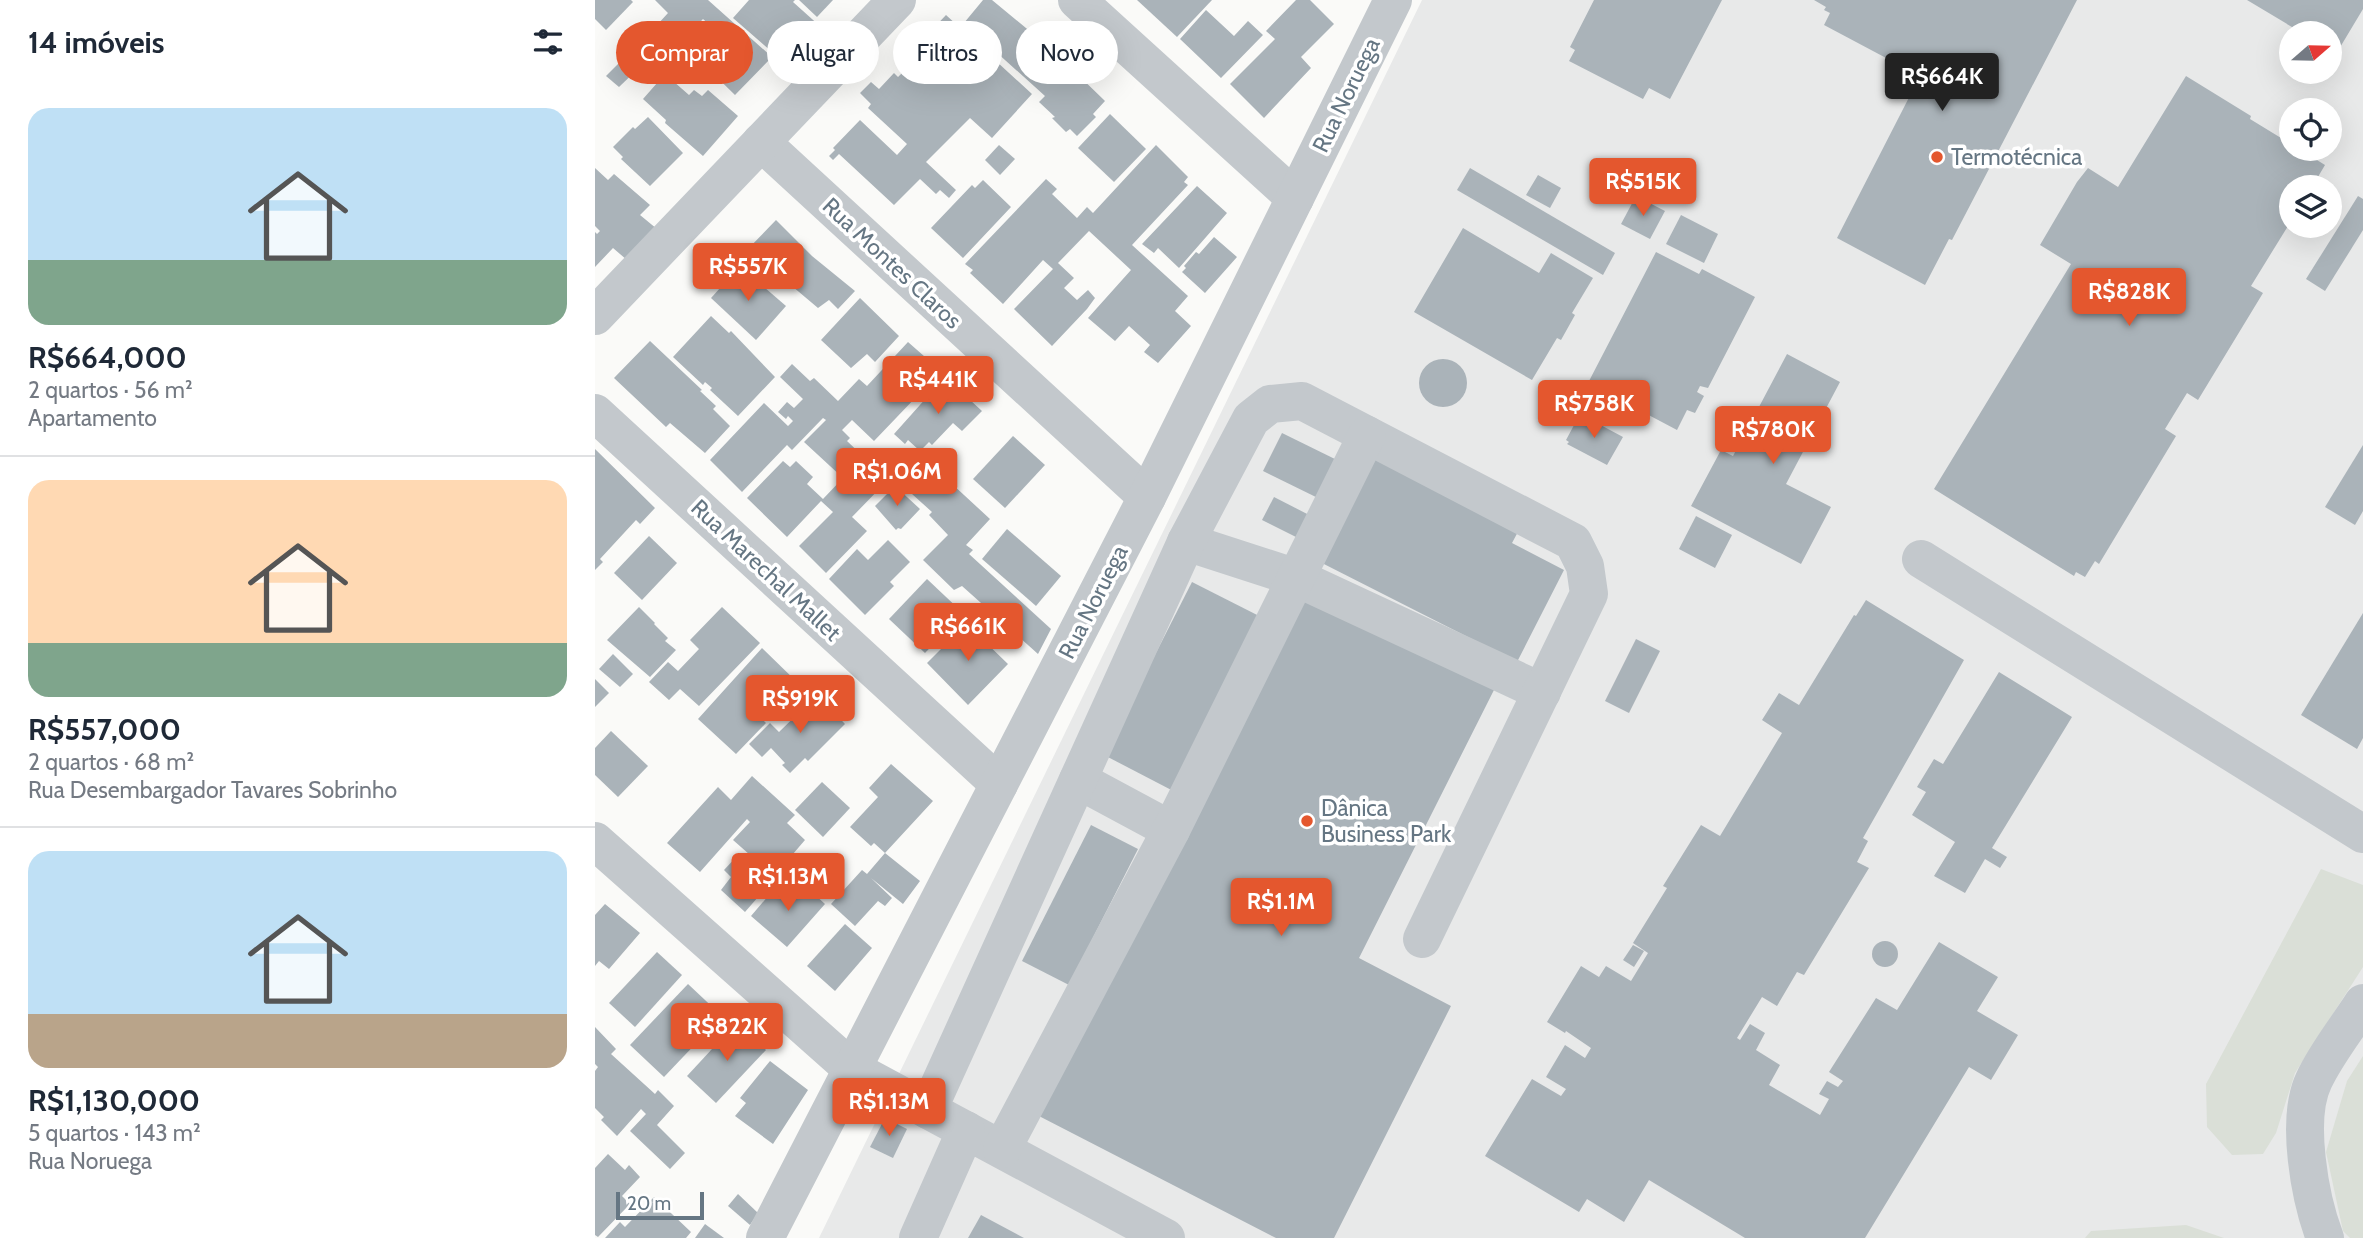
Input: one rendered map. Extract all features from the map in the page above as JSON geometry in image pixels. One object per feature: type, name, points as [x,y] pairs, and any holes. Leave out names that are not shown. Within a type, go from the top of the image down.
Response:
[{"type":"street","points":[[595,316],[897,0]]},
{"type":"street","points":[[1077,0],[1295,198]]},
{"type":"street","name":"Rua Noruega","points":[[765,1238],[1147,497],[1393,0]]},
{"type":"street","name":"Rua Montes Claros","points":[[761,142],[1147,497]]},
{"type":"street","points":[[929,1110],[1186,542],[1251,419],[1270,404],[1302,401],[1573,542],[1585,566],[1589,594],[1422,939]]},
{"type":"street","name":"Rua Marechal Mallet","points":[[595,413],[999,784]]},
{"type":"street","points":[[1002,1149],[1171,830],[1367,435]]},
{"type":"street","points":[[1186,542],[1297,578],[1542,692]]},
{"type":"street","points":[[1921,559],[2363,834]]},
{"type":"street","points":[[1078,780],[1171,830]]},
{"type":"street","points":[[595,841],[852,1069],[1166,1238]]},
{"type":"street","points":[[2325,1238],[2311,1192],[2307,1164],[2308,1109],[2313,1082],[2363,1003]]},
{"type":"street","points":[[918,1238],[966,1130]]},
{"type":"shaded area","points":[[1422,0],[2363,0],[2363,1238],[819,1238]]},
{"type":"shaded area","points":[[2321,869],[2363,885],[2363,967],[2295,1073],[2276,1133],[2263,1154],[2232,1155],[2207,1127],[2206,1084]]},
{"type":"shaded area","points":[[2363,1056],[2363,1238],[2350,1238],[2343,1231],[2326,1152],[2347,1081]]},
{"type":"shaded area","points":[[2186,1225],[2224,1238],[2085,1238],[2091,1231]]},
{"type":"building","points":[[595,0],[633,2],[606,30],[595,19]]},
{"type":"building","points":[[655,0],[708,0],[732,21],[661,21],[668,13]]},
{"type":"building","points":[[749,0],[795,0],[793,2],[814,21],[767,21],[767,48],[753,35],[753,21],[736,21],[733,18]]},
{"type":"building","points":[[799,0],[833,0],[817,17]]},
{"type":"building","points":[[983,0],[992,0],[1017,21],[1016,70],[1002,57],[1002,21],[966,21]]},
{"type":"building","points":[[1137,0],[1212,0],[1177,37]]},
{"type":"building","points":[[1296,0],[1310,0],[1334,24],[1301,57],[1311,68],[1264,118],[1230,84],[1275,39],[1266,31]]},
{"type":"building","points":[[1594,0],[1722,0],[1670,99],[1649,88],[1643,99],[1569,61],[1575,50],[1570,47]]},
{"type":"building","name":"Termotécnica","points":[[1814,0],[2077,0],[1952,240],[1949,239],[1925,285],[1837,238],[1920,76],[1824,25],[1830,13],[1824,10],[1826,7]]},
{"type":"building","points":[[2247,0],[2363,0],[2363,9],[2342,44],[2342,21],[2282,21]]},
{"type":"building","points":[[1206,10],[1234,36],[1248,21],[1263,35],[1221,78],[1180,39]]},
{"type":"building","points":[[946,15],[953,21],[940,21]]},
{"type":"building","points":[[753,40],[767,53],[767,62],[753,77]]},
{"type":"building","points":[[616,66],[616,84],[622,84],[619,87],[606,76]]},
{"type":"building","points":[[1002,66],[1016,79],[1016,84],[1021,84],[1032,94],[992,138],[970,118],[926,162],[956,190],[949,198],[940,190],[936,194],[920,179],[894,205],[839,154],[833,160],[829,156],[835,150],[833,148],[860,120],[897,155],[907,144],[868,108],[871,104],[860,93],[869,84],[879,89],[893,74],[893,84],[1002,84]]},
{"type":"building","points":[[2186,76],[2279,137],[2279,161],[2318,161],[2325,165],[2319,175],[2279,175],[2281,238],[2251,286],[2263,293],[2198,400],[2187,393],[2165,429],[2176,436],[2099,564],[2095,561],[2085,577],[2076,572],[2074,576],[1934,489],[2071,264],[2040,245],[2077,182],[2088,168],[2118,187]]},
{"type":"building","points":[[656,84],[676,84],[689,95],[694,90],[702,96],[708,90],[738,116],[703,156],[665,123],[666,120],[643,99]]},
{"type":"building","points":[[724,84],[746,84],[735,95]]},
{"type":"building","points":[[1032,84],[1087,84],[1105,101],[1093,114],[1096,117],[1077,136],[1070,129],[1066,132],[1039,102],[1045,96]]},
{"type":"building","points":[[1110,114],[1146,149],[1114,182],[1078,148]]},
{"type":"building","points":[[648,117],[683,153],[650,186],[621,159],[623,157],[613,147],[633,127],[635,129]]},
{"type":"building","points":[[999,145],[1015,159],[1000,175],[985,160]]},
{"type":"building","points":[[1156,145],[1188,177],[1184,182],[1188,185],[1132,245],[1188,296],[1175,311],[1191,326],[1158,363],[1144,352],[1150,345],[1129,326],[1115,341],[1088,318],[1131,270],[1089,231],[1058,263],[1074,278],[1064,288],[1077,300],[1088,290],[1095,298],[1052,346],[1014,309],[1053,269],[1043,260],[1003,304],[970,273],[973,270],[965,264],[1046,179],[1057,189],[1052,194],[1077,218],[1087,207],[1093,213]]},
{"type":"building","points":[[595,168],[608,180],[614,174],[650,205],[640,215],[657,229],[627,260],[613,248],[595,267],[595,232],[597,234],[600,231],[595,226]]},
{"type":"building","points":[[1470,168],[1615,253],[1603,275],[1457,190]]},
{"type":"building","points":[[1538,175],[1561,188],[1550,208],[1526,195]]},
{"type":"building","points":[[983,180],[1011,207],[963,258],[931,228],[972,185],[975,188]]},
{"type":"building","points":[[1197,186],[1227,213],[1179,268],[1158,248],[1154,253],[1142,244]]},
{"type":"building","points":[[1636,196],[1665,211],[1650,239],[1621,224]]},
{"type":"building","points":[[2358,196],[2363,199],[2363,230],[2325,291],[2306,279],[2332,238],[2342,238],[2342,222]]},
{"type":"building","points":[[1681,215],[1718,234],[1704,263],[1666,244]]},
{"type":"building","points":[[776,220],[812,256],[855,291],[838,309],[829,300],[818,308],[786,281],[781,287],[745,252]]},
{"type":"building","points":[[1463,228],[1539,273],[1551,253],[1593,278],[1572,313],[1575,315],[1561,340],[1557,338],[1532,380],[1414,312]]},
{"type":"building","points":[[1214,237],[1237,257],[1205,293],[1182,272],[1196,252],[1199,254]]},
{"type":"building","points":[[1656,252],[1699,274],[1702,269],[1755,297],[1708,388],[1700,386],[1697,392],[1704,396],[1695,413],[1687,410],[1677,430],[1588,383]]},
{"type":"building","points":[[740,266],[786,306],[756,340],[711,298]]},
{"type":"building","points":[[860,298],[899,336],[875,362],[867,354],[851,368],[821,340]]},
{"type":"building","points":[[711,316],[729,333],[731,331],[775,377],[738,416],[710,390],[712,388],[705,382],[703,385],[673,357]]},
{"type":"building","points":[[650,341],[702,390],[700,391],[716,406],[713,409],[730,426],[705,453],[670,423],[666,427],[614,378]]},
{"type":"building","points":[[908,342],[941,371],[874,441],[852,420],[842,430],[850,438],[847,441],[888,480],[852,517],[867,531],[826,573],[799,546],[833,512],[821,501],[787,537],[747,498],[783,461],[790,467],[796,461],[813,477],[807,484],[823,499],[843,478],[804,442],[826,420],[823,418],[792,450],[787,445],[742,492],[710,460],[764,403],[788,426],[793,421],[778,412],[787,402],[794,408],[803,399],[780,377],[792,364],[810,381],[814,378],[838,401],[859,379],[867,386]]},
{"type":"building","points":[[1787,354],[1840,382],[1786,484],[1831,507],[1801,564],[1691,506],[1721,450],[1733,456]]},
{"type":"building","points":[[1443,359],[1460,366],[1467,383],[1460,400],[1443,407],[1426,400],[1419,383],[1426,366]]},
{"type":"building","points":[[945,377],[982,411],[962,431],[953,423],[932,445],[929,442],[920,451],[908,440],[905,444],[894,434]]},
{"type":"building","points":[[1580,414],[1623,437],[1607,465],[1567,444],[1569,442],[1566,440]]},
{"type":"building","points":[[1282,433],[1341,462],[1322,500],[1263,471]]},
{"type":"building","points":[[1013,436],[1045,465],[1005,508],[973,479]]},
{"type":"building","points":[[2363,445],[2363,511],[2355,525],[2325,507]]},
{"type":"building","points":[[595,449],[655,508],[640,524],[636,520],[600,559],[603,562],[595,570]]},
{"type":"building","points":[[1375,454],[1520,528],[1512,543],[1564,570],[1517,662],[1316,560]]},
{"type":"building","points":[[938,471],[990,519],[966,545],[973,550],[969,554],[1051,629],[1038,654],[962,586],[954,590],[923,560],[948,535],[929,515],[932,512],[912,494],[918,488],[921,490]]},
{"type":"building","points":[[895,486],[920,509],[901,529],[896,530],[875,506]]},
{"type":"building","points":[[1274,497],[1315,518],[1304,541],[1262,520]]},
{"type":"building","points":[[1696,516],[1732,535],[1715,568],[1679,549]]},
{"type":"building","points":[[1007,529],[1061,576],[1036,606],[982,559]]},
{"type":"building","points":[[649,536],[677,563],[642,600],[614,573]]},
{"type":"building","points":[[888,540],[910,562],[890,582],[894,586],[865,615],[829,579],[857,549],[868,560]]},
{"type":"building","points":[[927,579],[963,613],[925,653],[889,619]]},
{"type":"building","points":[[1192,582],[1269,621],[1181,795],[1104,755]]},
{"type":"building","name":"Dânica Business Park","points":[[1305,585],[1497,684],[1359,958],[1451,1006],[1334,1238],[1276,1238],[1037,1115]]},
{"type":"building","points":[[1866,600],[1964,660],[1863,838],[1868,841],[1857,862],[1869,868],[1804,975],[1797,972],[1777,1006],[1762,997],[1737,1038],[1740,1040],[1750,1024],[1765,1033],[1756,1050],[1780,1065],[1769,1085],[1820,1115],[1829,1099],[1819,1094],[1827,1081],[1838,1087],[1843,1081],[1829,1072],[1876,998],[1897,1010],[1939,942],[1998,977],[1977,1011],[2018,1035],[1991,1080],[1969,1067],[1865,1238],[1745,1238],[1649,1180],[1624,1222],[1587,1199],[1579,1212],[1485,1156],[1532,1079],[1561,1096],[1566,1089],[1546,1077],[1565,1045],[1585,1058],[1591,1048],[1547,1022],[1581,966],[1599,977],[1606,966],[1631,981],[1648,953],[1633,943],[1667,888],[1663,886],[1701,825],[1720,836],[1782,733],[1762,720],[1779,693],[1799,705]]},
{"type":"building","points":[[639,607],[668,638],[665,641],[676,650],[650,677],[607,640]]},
{"type":"building","points":[[722,607],[760,643],[699,706],[680,689],[669,700],[649,682],[668,662],[678,671],[699,649],[690,640]]},
{"type":"building","points":[[2363,613],[2363,738],[2357,749],[2301,715]]},
{"type":"building","points":[[973,622],[982,631],[978,635],[1008,664],[968,705],[927,663],[966,624],[969,626]]},
{"type":"building","points":[[1636,639],[1660,651],[1629,713],[1605,701]]},
{"type":"building","points":[[762,648],[799,684],[763,720],[766,723],[736,754],[698,719]]},
{"type":"building","points":[[613,654],[633,674],[620,687],[599,669]]},
{"type":"building","points":[[1999,672],[2072,717],[1992,848],[2007,857],[2000,868],[1985,859],[1965,893],[1934,876],[1955,842],[1912,815],[1926,792],[1917,787],[1934,759],[1943,764]]},
{"type":"building","points":[[595,679],[609,693],[595,707]]},
{"type":"building","points":[[817,695],[845,724],[808,761],[805,758],[790,773],[771,748],[762,757],[749,744],[770,723],[779,732]]},
{"type":"building","points":[[611,731],[648,766],[618,797],[595,775],[595,748]]},
{"type":"building","points":[[891,764],[933,801],[885,853],[874,843],[871,846],[850,827],[878,797],[869,788]]},
{"type":"building","points":[[752,776],[795,815],[787,823],[805,840],[774,876],[733,840],[750,822],[747,819],[700,872],[667,843],[718,787],[731,800]]},
{"type":"building","points":[[822,782],[850,808],[823,837],[795,810]]},
{"type":"building","points":[[1091,825],[1138,849],[1069,985],[1022,961]]},
{"type":"building","points":[[885,853],[920,881],[903,904],[871,878],[892,898],[885,906],[878,901],[855,926],[831,904],[862,870],[867,874]]},
{"type":"building","points":[[738,855],[745,862],[748,859],[772,881],[745,912],[721,890],[731,877],[724,870]]},
{"type":"building","points":[[800,881],[825,904],[787,947],[751,916],[775,888],[786,897]]},
{"type":"building","points":[[605,904],[640,933],[609,969],[599,961],[595,966],[595,915]]},
{"type":"building","points":[[845,924],[872,948],[835,991],[807,966]]},
{"type":"building","points":[[1885,941],[1894,945],[1898,954],[1894,963],[1885,967],[1876,963],[1872,954],[1876,945]]},
{"type":"building","points":[[1633,945],[1644,951],[1634,967],[1623,960]]},
{"type":"building","points":[[657,952],[682,975],[635,1027],[609,1003]]},
{"type":"building","points":[[688,984],[722,1016],[664,1077],[630,1045]]},
{"type":"building","points":[[737,1022],[766,1050],[716,1103],[687,1076]]},
{"type":"building","points":[[595,1027],[616,1049],[611,1054],[655,1094],[658,1090],[674,1106],[657,1125],[685,1153],[670,1169],[630,1131],[646,1114],[641,1109],[617,1136],[601,1120],[604,1117],[595,1108],[595,1071],[598,1067],[595,1064]]},
{"type":"building","points":[[770,1061],[808,1090],[773,1144],[735,1116],[746,1103],[740,1098]]},
{"type":"building","points":[[885,1118],[907,1129],[893,1158],[870,1147]]},
{"type":"building","points":[[608,1154],[625,1170],[629,1165],[640,1177],[622,1196],[630,1204],[598,1237],[595,1235],[595,1168]]},
{"type":"building","points":[[738,1194],[758,1213],[750,1225],[728,1206]]},
{"type":"building","points":[[654,1197],[691,1232],[686,1238],[605,1238],[620,1222],[625,1227]]},
{"type":"building","points":[[981,1215],[1024,1238],[968,1238]]},
{"type":"building","points":[[705,1224],[724,1238],[695,1238]]},
{"type":"place","name":"Termotécnica","points":[[1937,157]]},
{"type":"place","name":"Dânica Business Park","points":[[1307,821]]}]
